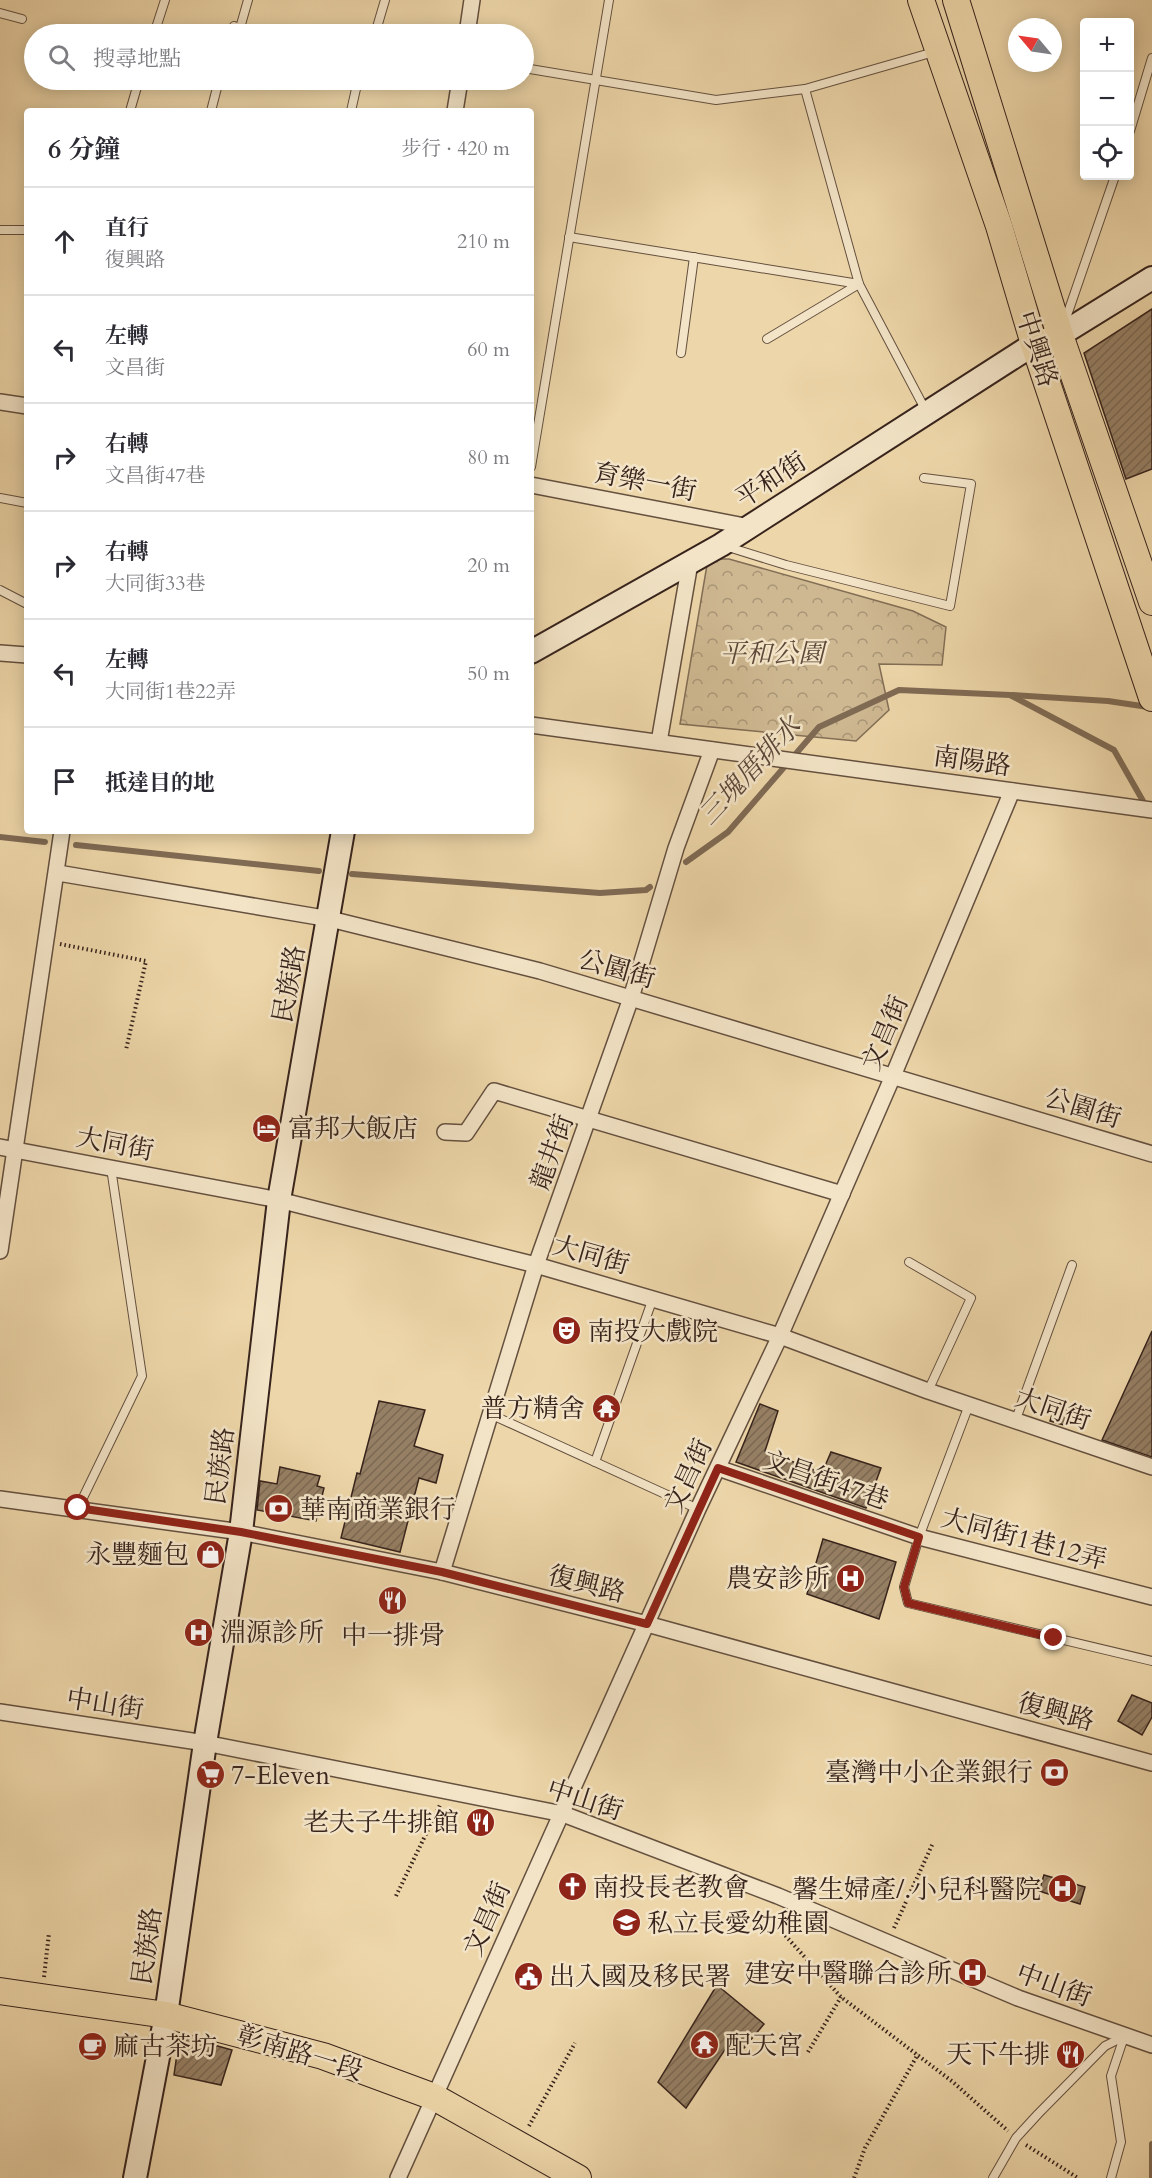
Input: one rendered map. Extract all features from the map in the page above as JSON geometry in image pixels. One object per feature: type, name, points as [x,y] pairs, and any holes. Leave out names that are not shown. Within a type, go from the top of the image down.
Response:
[{"type":"main road","name":"中興路","points":[[921,0],[999,226],[1050,345],[1152,602]]},
{"type":"main road","name":"中興路","points":[[956,0],[1050,345],[1051,376],[1152,698]]},
{"type":"main road","name":"平和街","points":[[534,650],[721,545],[927,413],[1050,345],[1152,278]]},
{"type":"main road","name":"民族路","points":[[135,2178],[165,2015],[205,1743],[241,1532],[279,1200],[330,919],[343,834]]},
{"type":"main road","name":"彰南路一段","points":[[0,1991],[165,2015],[323,2056],[434,2097],[578,2178]]},
{"type":"street","points":[[468,24],[472,0]]},
{"type":"street","points":[[455,108],[458,90]]},
{"type":"street","points":[[0,402],[24,406]]},
{"type":"street","name":"育樂一街","points":[[534,486],[750,527]]},
{"type":"street","points":[[659,742],[690,562]]},
{"type":"street","points":[[0,653],[24,655]]},
{"type":"street","points":[[534,725],[712,750]]},
{"type":"street","name":"南陽路","points":[[712,750],[1152,810]]},
{"type":"street","name":"龍井街","points":[[442,1572],[536,1265],[631,998],[676,848],[712,750]]},
{"type":"street","name":"文昌街","points":[[398,2178],[698,1509],[780,1336],[893,1076],[1012,791]]},
{"type":"street","points":[[0,1251],[7,1149],[47,941],[62,834]]},
{"type":"street","name":"公園街","points":[[58,873],[330,919],[540,971],[1152,1154]]},
{"type":"street","points":[[445,1132],[466,1134],[494,1092],[842,1194]]},
{"type":"street","name":"大同街","points":[[7,1149],[279,1200],[536,1265],[780,1336],[1015,1422],[1152,1467]]},
{"type":"street","name":"文昌街47巷","points":[[718,1468],[919,1537]]},
{"type":"street","name":"復興路","points":[[0,1499],[241,1532],[442,1572],[647,1624],[1152,1763]]},
{"type":"street","name":"大同街1巷12弄","points":[[919,1537],[1152,1598]]},
{"type":"street","name":"中山街","points":[[0,1713],[205,1743],[563,1814],[778,1896],[1018,1998],[1149,2044]]},
{"type":"lane","points":[[157,24],[165,0]]},
{"type":"lane","points":[[241,24],[248,0]]},
{"type":"lane","points":[[378,24],[386,0]]},
{"type":"lane","points":[[534,449],[609,0]]},
{"type":"lane","points":[[0,13],[22,19]]},
{"type":"lane","points":[[534,70],[716,100],[805,89],[938,51]]},
{"type":"lane","points":[[1132,126],[1152,58]]},
{"type":"lane","points":[[805,89],[859,284],[927,413]]},
{"type":"lane","points":[[131,108],[137,90]]},
{"type":"lane","points":[[212,108],[216,90]]},
{"type":"lane","points":[[352,108],[356,90]]},
{"type":"lane","points":[[1050,345],[1113,180]]},
{"type":"lane","points":[[0,230],[24,230]]},
{"type":"lane","points":[[569,237],[859,284]]},
{"type":"lane","points":[[681,353],[694,257]]},
{"type":"lane","points":[[767,339],[859,284]]},
{"type":"lane","points":[[721,545],[786,565],[950,606],[971,484],[924,477]]},
{"type":"lane","points":[[0,498],[24,502]]},
{"type":"lane","points":[[0,590],[24,602]]},
{"type":"lane","points":[[78,1508],[142,1376],[111,1168]]},
{"type":"lane","points":[[909,1262],[971,1298],[928,1391]]},
{"type":"lane","points":[[1015,1422],[1072,1265]]},
{"type":"lane","points":[[595,1462],[652,1298]]},
{"type":"lane","points":[[969,1405],[919,1537],[904,1587],[908,1603],[1152,1661]]},
{"type":"lane","points":[[490,1414],[698,1509]]},
{"type":"lane","points":[[993,2178],[1016,2138],[1104,2046],[1125,2036]]},
{"type":"lane","points":[[1111,2178],[1121,2142],[1111,2076],[1125,2036]]},
{"type":"path","points":[[47,941],[146,961],[126,1050]]},
{"type":"path","points":[[396,1896],[447,1791]]},
{"type":"path","points":[[887,1943],[933,1843]]},
{"type":"path","points":[[778,1896],[783,1933],[841,1997],[918,2055],[1016,2138],[1078,2178]]},
{"type":"path","points":[[41,1997],[49,1933]]},
{"type":"path","points":[[808,2052],[841,1997]]},
{"type":"path","points":[[519,2144],[575,2043]]},
{"type":"path","points":[[854,2178],[865,2148],[918,2055]]},
{"type":"green space","name":"平和公園","points":[[708,559],[729,559],[913,611],[946,627],[942,665],[879,664],[889,710],[856,741],[680,724]]},
{"type":"building","points":[[1152,309],[1152,469],[1126,479],[1084,353]]},
{"type":"building","points":[[1152,1331],[1152,1457],[1102,1440]]},
{"type":"building","points":[[379,1401],[425,1410],[414,1446],[443,1455],[436,1483],[419,1478],[400,1552],[341,1538],[357,1473],[360,1474]]},
{"type":"building","points":[[760,1404],[778,1411],[765,1451],[822,1473],[831,1452],[881,1468],[866,1508],[736,1462]]},
{"type":"building","points":[[1055,1405],[1070,1409],[1064,1425],[1050,1421]]},
{"type":"building","points":[[280,1467],[320,1476],[317,1486],[324,1488],[316,1521],[257,1510],[260,1481],[277,1484]]},
{"type":"building","name":"農安診所","points":[[823,1539],[896,1562],[879,1619],[807,1594]]},
{"type":"building","points":[[1132,1695],[1152,1703],[1152,1717],[1142,1735],[1118,1721]]},
{"type":"building","name":"馨生婦產/.小兒科醫院","points":[[1044,1875],[1085,1887],[1080,1904],[1039,1891]]},
{"type":"building","name":"配天宮","points":[[717,1985],[764,2024],[744,2048],[730,2042],[686,2108],[658,2082]]},
{"type":"building","points":[[189,2038],[232,2050],[221,2085],[174,2075],[178,2047]]},
{"type":"waterway","name":"三塊厝排水","points":[[686,862],[728,832],[819,727],[899,690],[1010,695],[1114,750],[1147,808]]},
{"type":"waterway","points":[[1012,695],[1108,701],[1148,707]]},
{"type":"waterway","name":"三塊厝排水","points":[[0,837],[45,842]]},
{"type":"waterway","name":"三塊厝排水","points":[[76,845],[319,871]]},
{"type":"waterway","name":"三塊厝排水","points":[[352,874],[600,893],[646,890],[650,887]]},
{"type":"waterway","name":"三塊厝排水","points":[[1152,2144],[1152,2178]]},
{"type":"place","name":"富邦大飯店","points":[[267,1128]]},
{"type":"place","name":"南投大戲院","points":[[567,1331]]},
{"type":"place","name":"普方精舍","points":[[606,1408]]},
{"type":"place","name":"華南商業銀行","points":[[279,1509]]},
{"type":"place","name":"永豐麵包","points":[[210,1554]]},
{"type":"place","name":"農安診所","points":[[851,1578]]},
{"type":"place","name":"中一排骨","points":[[393,1601]]},
{"type":"place","name":"淵源診所","points":[[199,1632]]},
{"type":"place","name":"臺灣中小企業銀行","points":[[1054,1772]]},
{"type":"place","name":"7-Eleven","points":[[210,1775]]},
{"type":"place","name":"老夫子牛排館","points":[[480,1822]]},
{"type":"place","name":"南投長老教會","points":[[572,1887]]},
{"type":"place","name":"馨生婦產/.小兒科醫院","points":[[1062,1889]]},
{"type":"place","name":"私立長愛幼稚園","points":[[626,1923]]},
{"type":"place","name":"建安中醫聯合診所","points":[[973,1973]]},
{"type":"place","name":"出入國及移民署","points":[[528,1976]]},
{"type":"place","name":"配天宮","points":[[704,2045]]},
{"type":"place","name":"麻古茶坊","points":[[92,2046]]},
{"type":"place","name":"天下牛排","points":[[1071,2054]]},
{"type":"route","points":[[78,1508],[241,1532],[442,1572],[647,1624],[718,1468],[919,1537],[904,1587],[908,1603],[1054,1638]]}]
